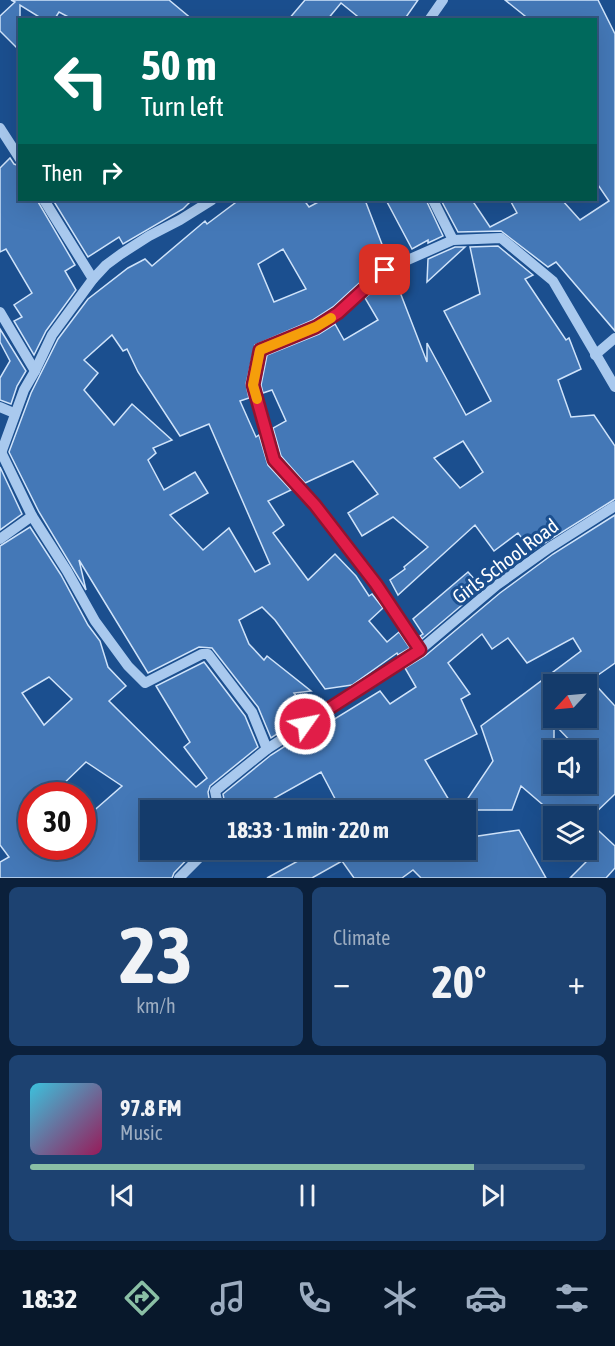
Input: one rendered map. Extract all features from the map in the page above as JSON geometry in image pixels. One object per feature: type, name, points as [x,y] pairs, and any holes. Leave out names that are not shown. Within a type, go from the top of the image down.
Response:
[{"type":"street","points":[[430,18],[443,0]]},
{"type":"street","points":[[0,128],[18,156]]},
{"type":"street","points":[[45,201],[93,279]]},
{"type":"street","points":[[210,201],[121,254],[93,279],[52,335],[14,413],[1,455],[32,516],[68,571],[95,621],[128,666],[145,683],[202,654],[208,654],[252,712],[267,749]]},
{"type":"street","points":[[434,201],[453,240]]},
{"type":"street","points":[[420,650],[376,584],[336,531],[274,460],[253,385],[260,350],[316,327],[338,313],[385,270],[453,240],[501,238],[553,281],[615,387]]},
{"type":"street","points":[[0,312],[35,371]]},
{"type":"street","points":[[595,355],[615,338]]},
{"type":"street","points":[[0,407],[14,413]]},
{"type":"street","name":"Girls School Road","points":[[217,800],[215,791],[267,749],[420,650],[497,585],[549,548],[615,506]]},
{"type":"street","points":[[0,539],[32,516]]},
{"type":"street","points":[[179,878],[197,860]]},
{"type":"building","points":[[11,0],[169,0],[191,18],[70,18],[59,12],[55,18],[41,18],[20,5],[18,49],[0,31],[0,16],[15,2]]},
{"type":"building","points":[[305,0],[418,0],[405,18],[360,18],[341,3],[329,18],[290,18]]},
{"type":"building","points":[[505,0],[598,0],[615,34],[615,331],[556,262],[548,267],[501,231],[458,232],[442,201],[473,201],[490,227],[517,213],[511,201],[563,201],[580,220],[609,201],[597,183],[597,18],[528,18]]},
{"type":"building","points":[[10,158],[18,165],[18,201],[38,201],[75,265],[65,271],[76,290],[46,331],[34,355],[14,321],[22,317],[14,305],[32,293],[6,249],[0,252],[0,168]]},
{"type":"building","points":[[54,201],[191,201],[183,209],[123,244],[119,237],[88,257]]},
{"type":"building","points":[[238,201],[305,201],[309,207],[320,201],[365,201],[388,260],[380,264],[333,307],[313,320],[255,345],[246,384],[249,398],[240,401],[256,437],[259,435],[268,465],[291,490],[268,501],[284,525],[273,533],[308,580],[335,554],[356,576],[369,596],[372,594],[383,608],[369,621],[387,642],[399,632],[410,648],[398,655],[397,653],[352,685],[325,689],[275,620],[262,607],[239,620],[249,644],[264,660],[267,656],[311,691],[294,693],[309,713],[271,738],[258,707],[212,648],[199,647],[148,673],[79,560],[86,590],[39,512],[9,452],[31,393],[58,339],[88,299],[128,268],[145,259],[152,266],[205,221],[207,224]],"holes":[[[283,249],[306,289],[274,302],[258,264]],[[112,335],[123,351],[127,349],[138,372],[180,436],[209,424],[270,564],[255,572],[229,528],[203,550],[170,515],[208,493],[195,472],[164,490],[148,460],[156,453],[153,448],[172,440],[132,404],[114,425],[84,390],[98,373],[84,360]]]},
{"type":"building","points":[[387,201],[426,201],[443,236],[428,243],[428,240],[412,249]]},
{"type":"building","points":[[498,246],[533,275],[525,279],[566,340],[569,338],[581,369],[558,380],[571,417],[594,415],[615,446],[615,499],[532,551],[518,533],[494,551],[475,525],[398,595],[390,580],[428,547],[393,517],[362,536],[348,513],[378,494],[353,461],[305,483],[281,456],[273,428],[286,421],[272,390],[263,393],[261,385],[267,355],[319,334],[335,324],[344,340],[378,320],[365,298],[393,274],[427,362],[427,343],[466,415],[491,401],[444,311],[480,294],[470,247]],"holes":[[[463,441],[483,472],[460,488],[434,458]]]},
{"type":"building","points":[[455,247],[465,247],[427,282],[428,259]]},
{"type":"building","points":[[0,329],[26,371],[17,386],[11,404],[0,400],[0,378],[10,361],[0,342]]},
{"type":"building","points":[[0,467],[22,514],[0,530]]},
{"type":"building","points":[[615,515],[615,663],[597,676],[550,674],[581,651],[573,638],[527,663],[508,638],[492,649],[482,634],[448,663],[470,694],[461,699],[477,734],[425,760],[449,800],[336,800],[321,772],[271,800],[224,800],[223,794],[271,755],[318,725],[320,728],[380,691],[390,704],[416,687],[405,668],[425,656],[500,593],[553,554]]},
{"type":"building","points":[[30,527],[61,575],[88,625],[100,641],[108,667],[126,686],[109,701],[196,787],[207,778],[184,747],[190,742],[156,686],[204,662],[245,716],[258,747],[210,786],[209,800],[140,800],[140,860],[186,860],[172,878],[0,878],[0,862],[9,857],[0,845],[0,546]],"holes":[[[49,677],[72,699],[44,725],[22,693]]]},
{"type":"building","points":[[468,572],[482,588],[422,639],[420,636],[423,634],[413,619]]},
{"type":"building","points":[[543,680],[543,728],[554,728],[554,740],[543,740],[543,794],[597,794],[597,740],[569,740],[558,728],[597,728],[597,686],[615,706],[615,794],[597,811],[597,806],[544,806],[521,786],[512,810],[476,810],[476,800],[467,800],[493,761],[481,726]]},
{"type":"building","points":[[597,829],[615,846],[615,868],[606,878],[570,878],[586,860],[597,860]]},
{"type":"building","points":[[519,830],[546,878],[421,878],[413,870],[402,878],[354,878],[342,861],[312,878],[267,878],[297,860],[476,860],[476,836]]},
{"type":"slow traffic","points":[[257,399],[253,385],[260,350],[316,327],[331,318]]},
{"type":"route","points":[[305,724],[420,650],[376,584],[315,505],[274,460],[253,385],[260,350],[316,327],[338,313],[385,270]]}]
